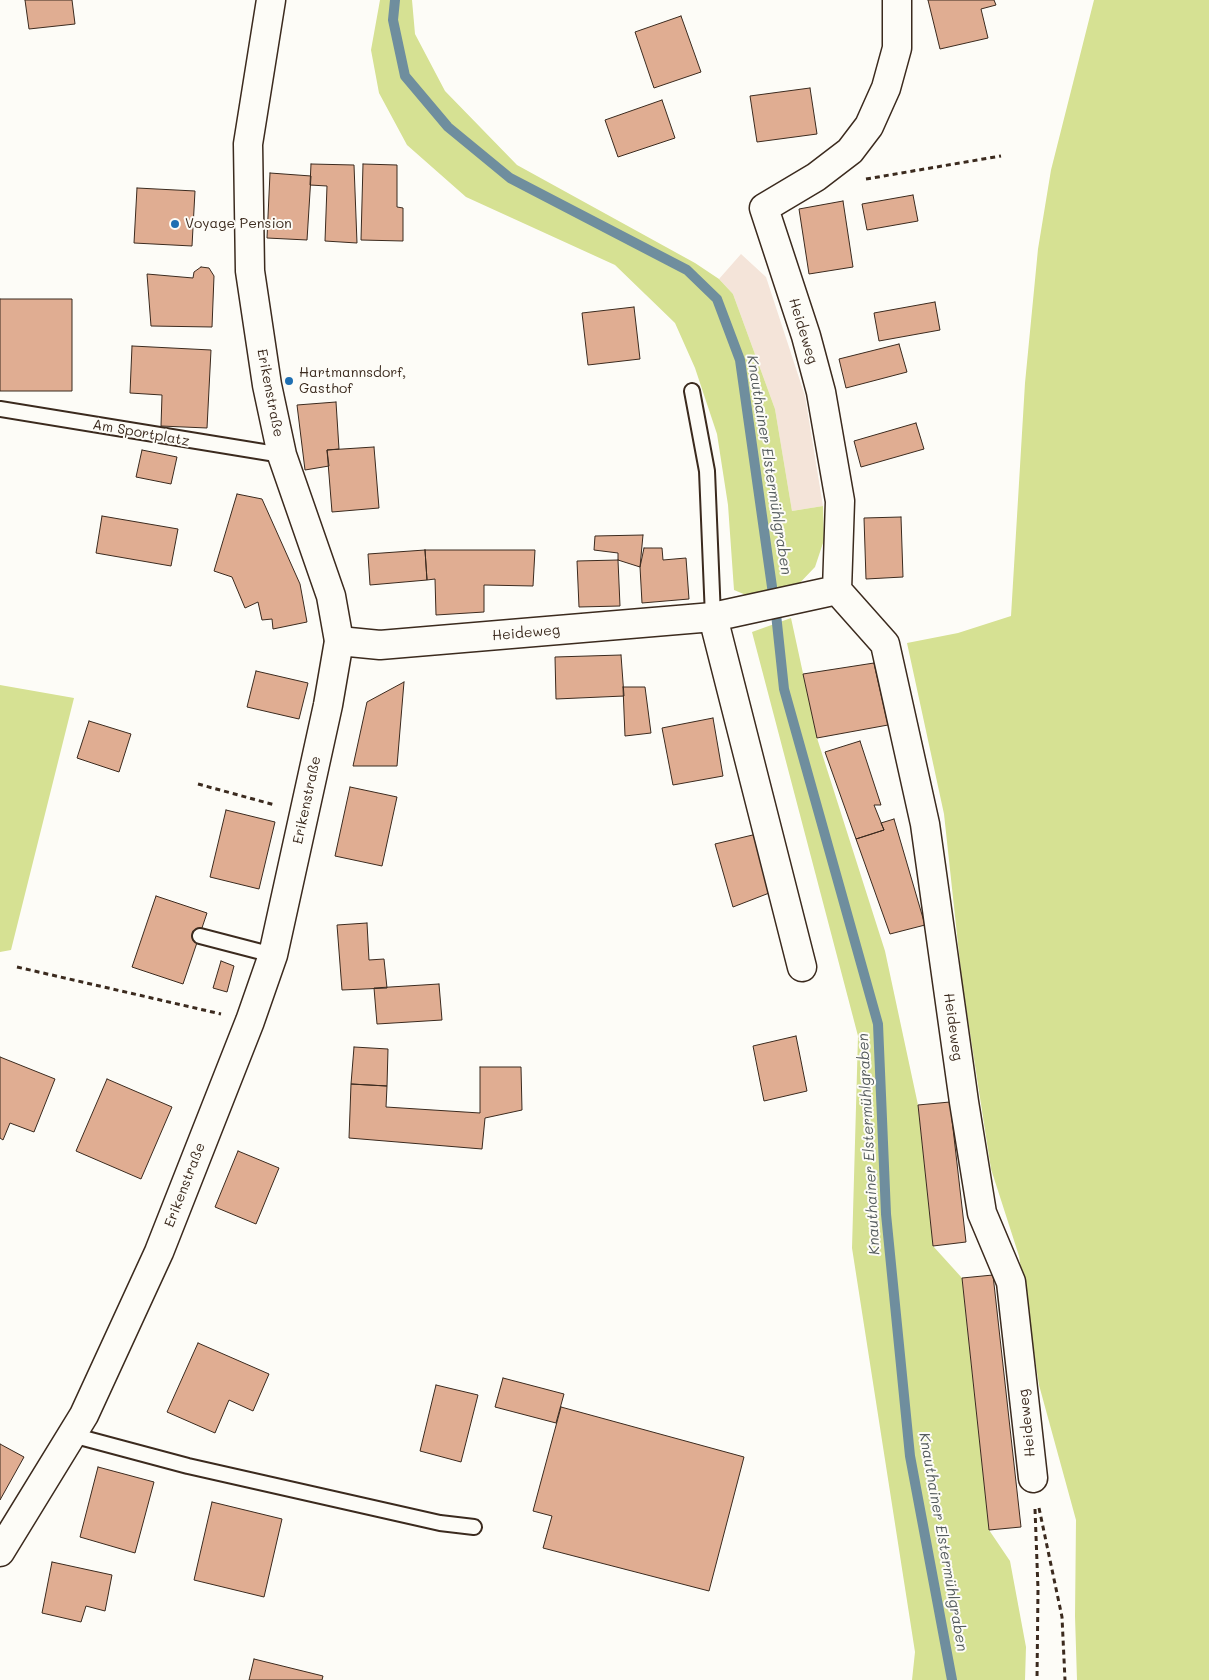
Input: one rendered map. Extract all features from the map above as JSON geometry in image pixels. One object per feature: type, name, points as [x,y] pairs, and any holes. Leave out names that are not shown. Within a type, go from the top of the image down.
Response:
[{"type":"street","name":"Erikenstraße","points":[[2,1544],[84,1415],[159,1252],[250,1021],[274,955],[339,642],[331,596],[282,455],[267,385],[250,271],[248,144],[271,0]]},
{"type":"street","name":"Heideweg","points":[[898,0],[897,48],[886,88],[869,126],[850,151],[816,177],[764,208],[806,336],[821,392],[840,501],[837,590],[885,644],[922,808],[964,1102],[982,1213],[1011,1282],[1033,1478]]},
{"type":"street","name":"Heideweg","points":[[339,642],[380,645],[713,617],[837,590]]},
{"type":"street","points":[[713,617],[802,967]]},
{"type":"lane","points":[[692,392],[707,471],[713,617]]},
{"type":"lane","name":"Am Sportplatz","points":[[0,409],[282,455]]},
{"type":"lane","points":[[200,936],[274,955]]},
{"type":"lane","points":[[72,1435],[215,1472],[440,1523],[474,1527]]},
{"type":"path","points":[[864,179],[1001,156]]},
{"type":"path","points":[[198,784],[304,812]]},
{"type":"path","points":[[17,967],[250,1021]]},
{"type":"path","points":[[1033,1478],[1038,1589],[1037,1680]]},
{"type":"path","points":[[1033,1478],[1062,1617],[1065,1680]]},
{"type":"shaded area","points":[[741,254],[766,277],[805,396],[823,506],[792,511],[775,409],[733,294],[719,279]]},
{"type":"green space","points":[[380,0],[412,0],[415,34],[445,91],[517,165],[695,263],[719,279],[733,294],[775,409],[792,511],[823,506],[824,540],[815,567],[794,589],[751,597],[734,590],[728,505],[717,434],[695,368],[675,323],[615,265],[466,197],[407,145],[379,93],[371,50]]},
{"type":"green space","points":[[1094,0],[1209,0],[1209,1680],[1077,1680],[1075,1616],[1076,1520],[1039,1385],[1019,1256],[991,1169],[962,981],[944,814],[907,643],[958,633],[1011,616],[1025,383],[1038,249],[1051,170]]},
{"type":"green space","points":[[791,618],[817,738],[885,951],[918,1105],[933,1246],[962,1278],[989,1530],[1010,1561],[1026,1647],[1025,1680],[912,1680],[915,1652],[852,1248],[858,1036],[752,632]]},
{"type":"green space","points":[[0,685],[74,698],[11,950],[0,952]]},
{"type":"building","points":[[25,0],[72,0],[75,24],[29,29]]},
{"type":"building","points":[[928,0],[994,0],[996,5],[981,9],[988,38],[940,49]]},
{"type":"building","points":[[681,16],[701,72],[654,88],[635,32]]},
{"type":"building","points":[[810,88],[817,134],[757,142],[750,96]]},
{"type":"building","points":[[662,100],[675,138],[618,157],[605,120]]},
{"type":"building","points":[[311,164],[354,165],[357,243],[325,241],[327,186],[310,185]]},
{"type":"building","points":[[363,164],[397,165],[397,207],[403,208],[403,241],[361,240]]},
{"type":"building","points":[[270,173],[311,176],[307,240],[267,238]]},
{"type":"building","points":[[137,188],[195,191],[192,246],[134,243]]},
{"type":"building","points":[[913,195],[918,221],[867,230],[862,204]]},
{"type":"building","points":[[843,201],[853,267],[809,274],[799,209]]},
{"type":"building","points":[[201,267],[209,268],[214,276],[212,327],[151,326],[147,274],[193,278],[194,272]]},
{"type":"building","points":[[0,299],[72,299],[72,391],[0,391]]},
{"type":"building","points":[[935,302],[940,330],[879,341],[874,313]]},
{"type":"building","points":[[634,307],[640,359],[588,365],[582,313]]},
{"type":"building","points":[[899,344],[907,372],[846,388],[839,359]]},
{"type":"building","points":[[132,346],[211,350],[207,428],[161,426],[162,395],[130,393]]},
{"type":"building","points":[[336,402],[339,449],[327,450],[329,466],[305,470],[297,405]]},
{"type":"building","points":[[916,423],[924,449],[861,467],[854,441]]},
{"type":"building","points":[[374,447],[379,508],[332,512],[327,450]]},
{"type":"building","points":[[142,450],[177,457],[171,484],[136,477]]},
{"type":"building","points":[[237,494],[262,499],[300,584],[307,622],[273,629],[272,619],[262,620],[258,602],[245,608],[232,577],[214,571]]},
{"type":"building","points":[[102,516],[178,529],[171,566],[96,553]]},
{"type":"building","points":[[901,517],[903,577],[866,579],[864,518]]},
{"type":"building","points":[[643,535],[640,567],[618,560],[618,553],[594,550],[595,536]]},
{"type":"building","points":[[644,548],[662,548],[663,560],[686,558],[689,599],[642,603],[640,567]]},
{"type":"building","points":[[425,550],[427,580],[370,585],[368,554]]},
{"type":"building","points":[[425,550],[535,550],[533,586],[484,585],[484,612],[436,615],[435,579],[427,580]]},
{"type":"building","points":[[618,560],[620,606],[579,607],[577,561]]},
{"type":"building","points":[[621,655],[624,696],[556,699],[555,657]]},
{"type":"building","points":[[874,663],[888,725],[817,738],[803,674]]},
{"type":"building","points":[[256,671],[308,683],[299,719],[247,707]]},
{"type":"building","points":[[404,682],[397,766],[353,766],[367,702]]},
{"type":"building","points":[[623,687],[645,687],[651,733],[625,736]]},
{"type":"building","points":[[713,718],[723,776],[673,785],[662,728]]},
{"type":"building","points":[[89,721],[131,734],[119,772],[77,758]]},
{"type":"building","points":[[860,741],[881,805],[874,805],[884,830],[856,839],[825,752]]},
{"type":"building","points":[[350,787],[397,797],[382,866],[335,856]]},
{"type":"building","points":[[226,810],[275,822],[259,889],[210,877]]},
{"type":"building","points":[[894,819],[925,925],[890,934],[856,839],[884,830],[881,823]]},
{"type":"building","points":[[761,833],[777,890],[733,907],[715,844]]},
{"type":"building","points":[[156,896],[207,913],[183,984],[132,967]]},
{"type":"building","points":[[367,923],[369,960],[384,959],[387,988],[342,990],[337,925]]},
{"type":"building","points":[[221,961],[234,966],[227,992],[213,988]]},
{"type":"building","points":[[439,984],[442,1020],[377,1024],[374,988]]},
{"type":"building","points":[[796,1036],[807,1091],[764,1101],[753,1046]]},
{"type":"building","points":[[354,1047],[388,1049],[387,1086],[351,1084]]},
{"type":"building","points":[[0,1057],[55,1079],[34,1132],[10,1123],[3,1140],[0,1138]]},
{"type":"building","points":[[480,1067],[521,1067],[522,1110],[485,1118],[482,1149],[349,1138],[351,1084],[387,1086],[386,1107],[480,1113]]},
{"type":"building","points":[[107,1079],[172,1107],[141,1179],[76,1151]]},
{"type":"building","points":[[950,1102],[966,1242],[933,1246],[918,1105]]},
{"type":"building","points":[[238,1151],[279,1168],[256,1224],[215,1207]]},
{"type":"building","points":[[993,1275],[1021,1527],[989,1530],[962,1278]]},
{"type":"building","points":[[198,1343],[269,1374],[253,1411],[229,1400],[215,1433],[167,1412]]},
{"type":"building","points":[[503,1378],[564,1394],[556,1423],[495,1407]]},
{"type":"building","points":[[436,1385],[478,1395],[461,1462],[420,1451]]},
{"type":"building","points":[[561,1407],[744,1457],[709,1591],[543,1548],[552,1516],[533,1511]]},
{"type":"building","points":[[0,1444],[24,1457],[0,1500]]},
{"type":"building","points":[[98,1467],[154,1482],[135,1553],[80,1537]]},
{"type":"building","points":[[212,1502],[282,1519],[264,1597],[194,1580]]},
{"type":"building","points":[[52,1562],[112,1575],[105,1611],[86,1606],[81,1622],[42,1613]]},
{"type":"building","points":[[254,1659],[323,1676],[322,1680],[249,1680]]},
{"type":"waterway","name":"Knauthainer Elstermühlgraben","points":[[395,0],[393,20],[405,76],[448,127],[510,178],[687,270],[717,299],[740,360],[773,594]]},
{"type":"waterway","name":"Knauthainer Elstermühlgraben","points":[[776,614],[784,689],[878,1024],[886,1214],[910,1456],[952,1680]]},
{"type":"place","name":"Voyage Pension","points":[[175,224]]},
{"type":"place","name":"Hartmannsdorf, Gasthof","points":[[289,381]]}]
